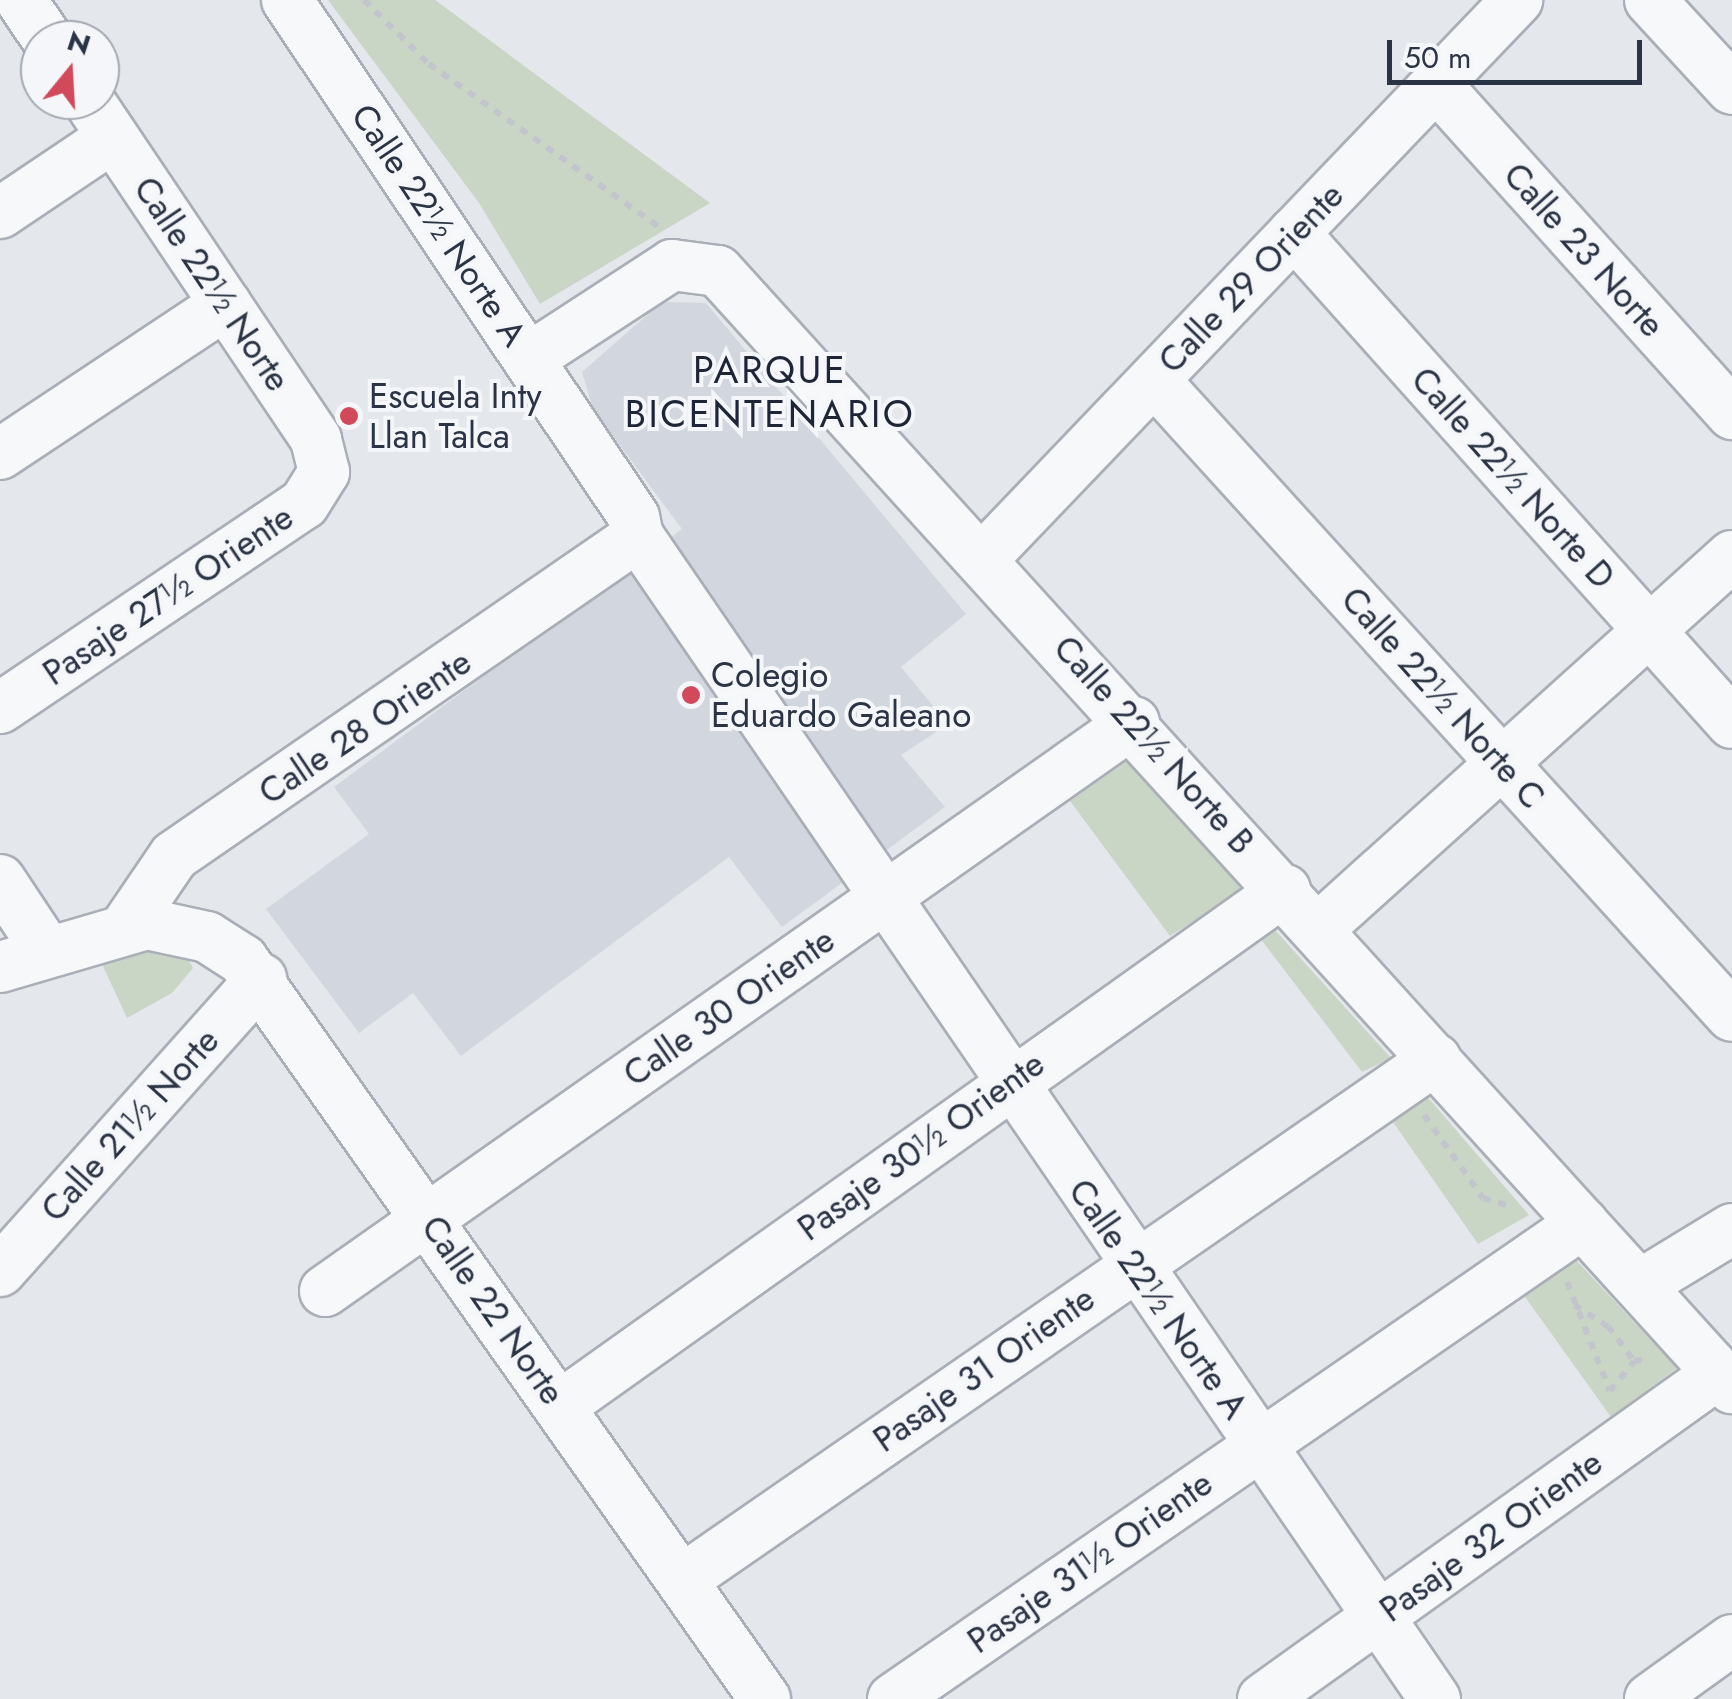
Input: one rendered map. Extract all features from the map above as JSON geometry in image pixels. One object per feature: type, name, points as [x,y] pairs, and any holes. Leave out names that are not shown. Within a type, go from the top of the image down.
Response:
[{"type":"street","name":"Calle 22½ Norte A","points":[[287,0],[528,358],[632,544],[1435,1699]]},
{"type":"street","name":"Calle 29 Oriente","points":[[986,556],[1517,0]]},
{"type":"street","points":[[1650,0],[1732,89]]},
{"type":"street","name":"Calle 23 Norte","points":[[1436,85],[1732,414]]},
{"type":"street","points":[[0,213],[99,120]]},
{"type":"street","name":"Calle 22½ Norte","points":[[102,120],[316,439],[324,472]]},
{"type":"street","name":"Calle 22½ Norte D","points":[[1294,233],[1732,723]]},
{"type":"street","points":[[528,358],[660,270],[698,262]]},
{"type":"street","name":"Calle 22½ Norte B","points":[[698,262],[726,278],[986,556],[1319,928],[1419,1067],[1563,1233],[1640,1285],[1715,1370]]},
{"type":"street","points":[[0,454],[226,304]]},
{"type":"street","name":"Calle 22½ Norte C","points":[[1154,380],[1732,1016]]},
{"type":"street","name":"Pasaje 27½ Oriente","points":[[0,708],[304,504],[324,472]]},
{"type":"street","name":"Calle 28 Oriente","points":[[127,925],[174,856],[632,544]]},
{"type":"street","points":[[1319,928],[1732,556]]},
{"type":"street","name":"Calle 30 Oriente","points":[[325,1291],[1134,722]]},
{"type":"street","points":[[0,880],[47,951]]},
{"type":"street","name":"Pasaje 30½ Oriente","points":[[560,1406],[1008,1082],[1285,890]]},
{"type":"street","points":[[0,968],[127,925]]},
{"type":"street","name":"Calle 22 Norte","points":[[127,925],[206,937],[261,979],[765,1699]]},
{"type":"street","name":"Calle 21½ Norte","points":[[0,1271],[261,979]]},
{"type":"street","name":"Pasaje 31 Oriente","points":[[682,1580],[1419,1067]]},
{"type":"street","points":[[0,1212],[78,1185]]},
{"type":"street","points":[[1640,1285],[1732,1229]]},
{"type":"street","name":"Pasaje 31½ Oriente","points":[[893,1699],[1563,1233]]},
{"type":"street","name":"Pasaje 32 Oriente","points":[[1262,1699],[1715,1370]]},
{"type":"street","points":[[1650,1699],[1732,1640]]},
{"type":"path","points":[[364,0],[429,64],[506,111],[582,182],[682,237],[698,262]]},
{"type":"path","points":[[1419,1067],[1482,1198],[1513,1207],[1563,1233],[1574,1304],[1610,1391],[1634,1361],[1649,1359],[1715,1370]]},
{"type":"path","points":[[1574,1304],[1608,1326],[1634,1361]]},
{"type":"shaded area","name":"Colegio Eduardo Galeano","points":[[662,302],[706,303],[966,614],[901,667],[948,724],[901,755],[945,807],[782,927],[729,857],[461,1056],[413,993],[359,1033],[266,909],[369,834],[334,787],[682,529],[593,409],[582,372]]},
{"type":"green space","points":[[328,0],[435,0],[710,203],[540,304],[479,203]]},
{"type":"green space","points":[[1127,761],[1249,886],[1170,936],[1070,801]]},
{"type":"green space","points":[[1274,929],[1391,1058],[1362,1072],[1260,938]]},
{"type":"green space","points":[[181,946],[193,968],[172,993],[127,1018],[95,949]]},
{"type":"green space","points":[[1419,1087],[1529,1215],[1478,1244],[1386,1112]]},
{"type":"green space","points":[[1564,1247],[1677,1368],[1611,1417],[1518,1287]]},
{"type":"place","name":"Escuela Inty Llan Talca","points":[[349,416]]},
{"type":"place","name":"Colegio Eduardo Galeano","points":[[691,695]]},
{"type":"district","name":"PARQUE BICENTENARIO","points":[[770,392]]}]
